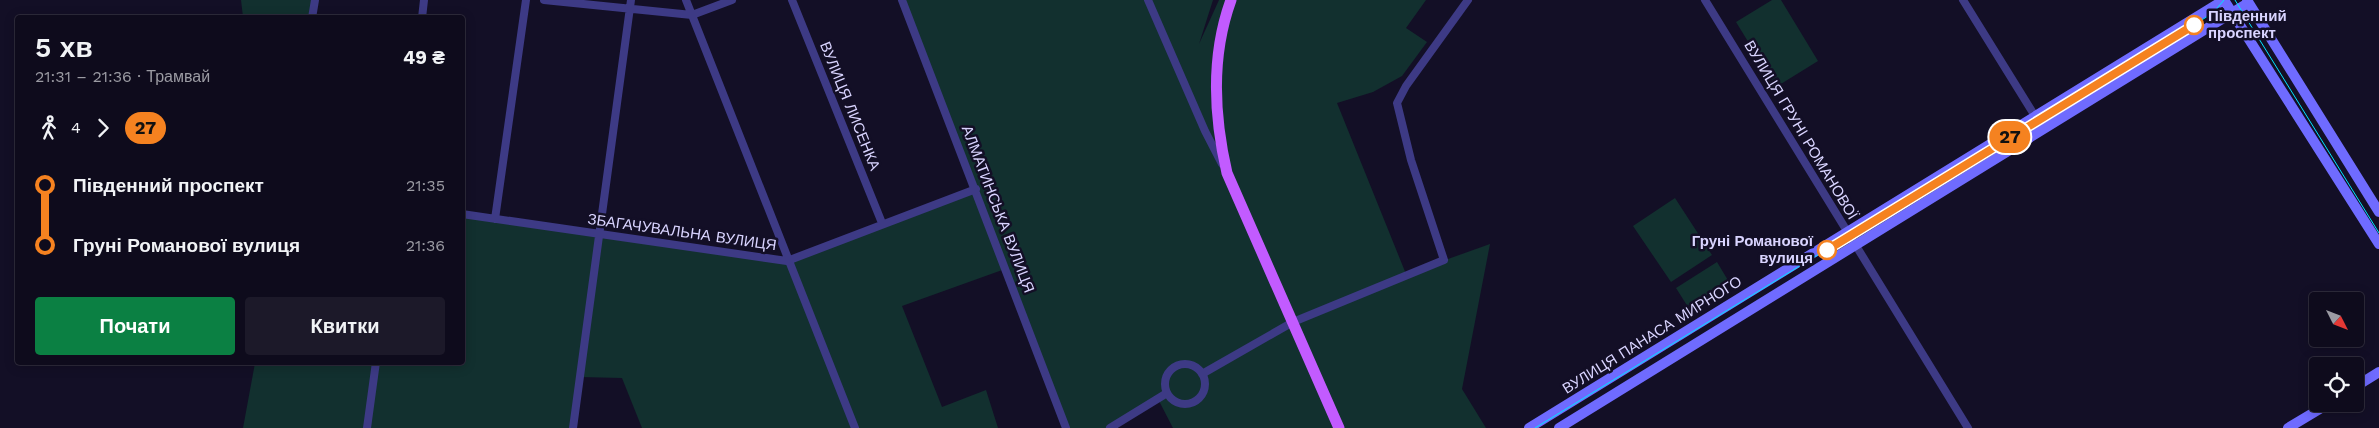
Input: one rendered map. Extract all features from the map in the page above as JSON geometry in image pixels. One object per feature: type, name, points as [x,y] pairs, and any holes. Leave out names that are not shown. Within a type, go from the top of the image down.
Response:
[{"type":"main road","points":[[1231,0],[1221,41],[1216,80],[1219,138],[1227,173],[1339,428]]},
{"type":"main road","points":[[2224,0],[2379,244]]},
{"type":"main road","name":"ВУЛИЦЯ ПАНАСА МИРНОГО","points":[[1529,428],[2224,0]]},
{"type":"main road","points":[[2248,1],[2379,212]]},
{"type":"main road","name":"ВУЛИЦЯ ПАНАСА МИРНОГО","points":[[1559,428],[2233,13],[2248,1]]},
{"type":"main road","points":[[2364,381],[2379,372]]},
{"type":"main road","points":[[2288,428],[2315,412]]},
{"type":"street","points":[[312,15],[315,0]]},
{"type":"street","points":[[422,15],[424,0]]},
{"type":"street","points":[[495,219],[526,0]]},
{"type":"street","points":[[544,0],[692,15],[732,0]]},
{"type":"street","points":[[573,428],[631,0]]},
{"type":"street","points":[[686,0],[854,428]]},
{"type":"street","name":"ВУЛИЦЯ ЛИСЕНКА","points":[[792,0],[882,223]]},
{"type":"street","name":"АЛМАТИНСЬКА ВУЛИЦЯ","points":[[902,0],[1066,428]]},
{"type":"street","points":[[1148,0],[1205,131],[1227,173]]},
{"type":"street","points":[[1202,374],[1293,322],[1444,260],[1411,160],[1397,102],[1406,86],[1468,0]]},
{"type":"street","name":"ВУЛИЦЯ ГРУНІ РОМАНОВОЇ","points":[[1705,0],[1968,428]]},
{"type":"street","points":[[1963,0],[2043,129]]},
{"type":"street","name":"ЗБАГАЧУВАЛЬНА ВУЛИЦЯ","points":[[465,214],[787,261],[882,223],[976,189]]},
{"type":"street","points":[[367,428],[376,365]]},
{"type":"street","points":[[1191,365],[1202,374],[1204,387],[1199,397],[1194,401],[1188,404],[1178,403],[1167,393],[1165,385],[1167,375],[1176,366],[1191,365]]},
{"type":"street","points":[[1110,428],[1167,393]]},
{"type":"green space","points":[[241,0],[315,0],[312,15],[243,15]]},
{"type":"green space","points":[[902,0],[1213,0],[1199,44],[1219,0],[1426,0],[1406,28],[1427,42],[1402,76],[1373,92],[1337,103],[1406,274],[1490,244],[1462,389],[1486,428],[1173,428],[1158,399],[1110,428],[1066,428],[1005,269],[902,306],[942,407],[986,390],[998,428],[642,428],[622,378],[580,377],[572,428],[243,428],[255,365],[465,365],[465,214],[787,261],[976,189]]},
{"type":"green space","points":[[1772,0],[1781,0],[1818,61],[1776,87],[1736,22]]},
{"type":"green space","points":[[1675,198],[1712,255],[1671,282],[1633,226]]},
{"type":"green space","points":[[1717,262],[1729,282],[1688,307],[1676,288]]},
{"type":"tram line","points":[[1535,428],[2213,13],[2224,0]]},
{"type":"tram line","points":[[2235,0],[2379,233]]},
{"type":"tram line","points":[[2213,13],[2230,13],[2247,19]]},
{"type":"tram line","name":"27","points":[[1827,250],[2194,25]]},
{"type":"place","name":"Південний проспект","points":[[2194,25]]},
{"type":"place","name":"Груні Романової вулиця","points":[[1827,250]]}]
